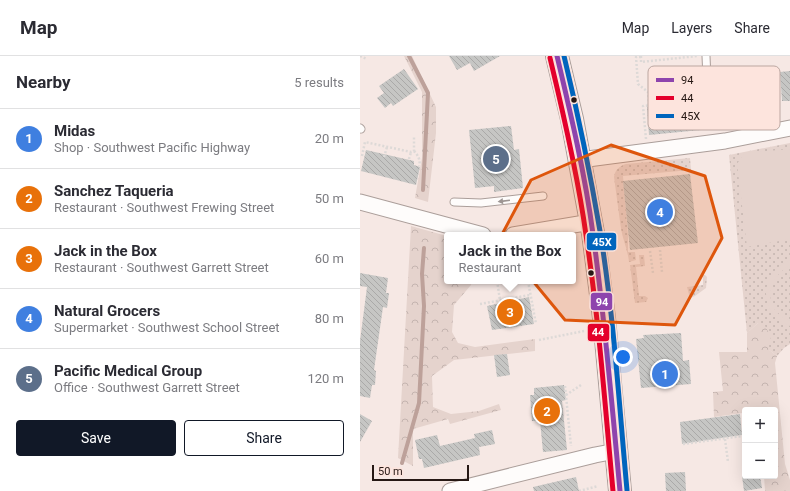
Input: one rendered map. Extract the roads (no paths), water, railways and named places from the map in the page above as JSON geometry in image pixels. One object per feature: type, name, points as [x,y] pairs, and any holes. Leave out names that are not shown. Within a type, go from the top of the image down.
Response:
[{"type":"highway","points":[[558,56],[571,113],[592,222],[604,318],[620,491]]},
{"type":"street","points":[[580,160],[725,141],[790,128]]},
{"type":"street","points":[[360,202],[472,232]]},
{"type":"street","points":[[531,232],[592,222]]},
{"type":"street","points":[[453,491],[616,451]]},
{"type":"lane","points":[[706,56],[706,66]]},
{"type":"lane","points":[[454,202],[481,203],[543,196]]},
{"type":"waterway","points":[[409,56],[428,93],[423,190]]},
{"type":"waterway","points":[[402,463],[419,403],[424,306],[422,274],[424,248]]},
{"type":"place","name":"Pacific Medical Group","points":[[496,159]]},
{"type":"place","name":"Natural Grocers","points":[[660,212]]},
{"type":"place","name":"Jack in the Box","points":[[510,312]]},
{"type":"place","name":"Midas","points":[[665,374]]},
{"type":"place","name":"Sanchez Taqueria","points":[[547,411]]}]
